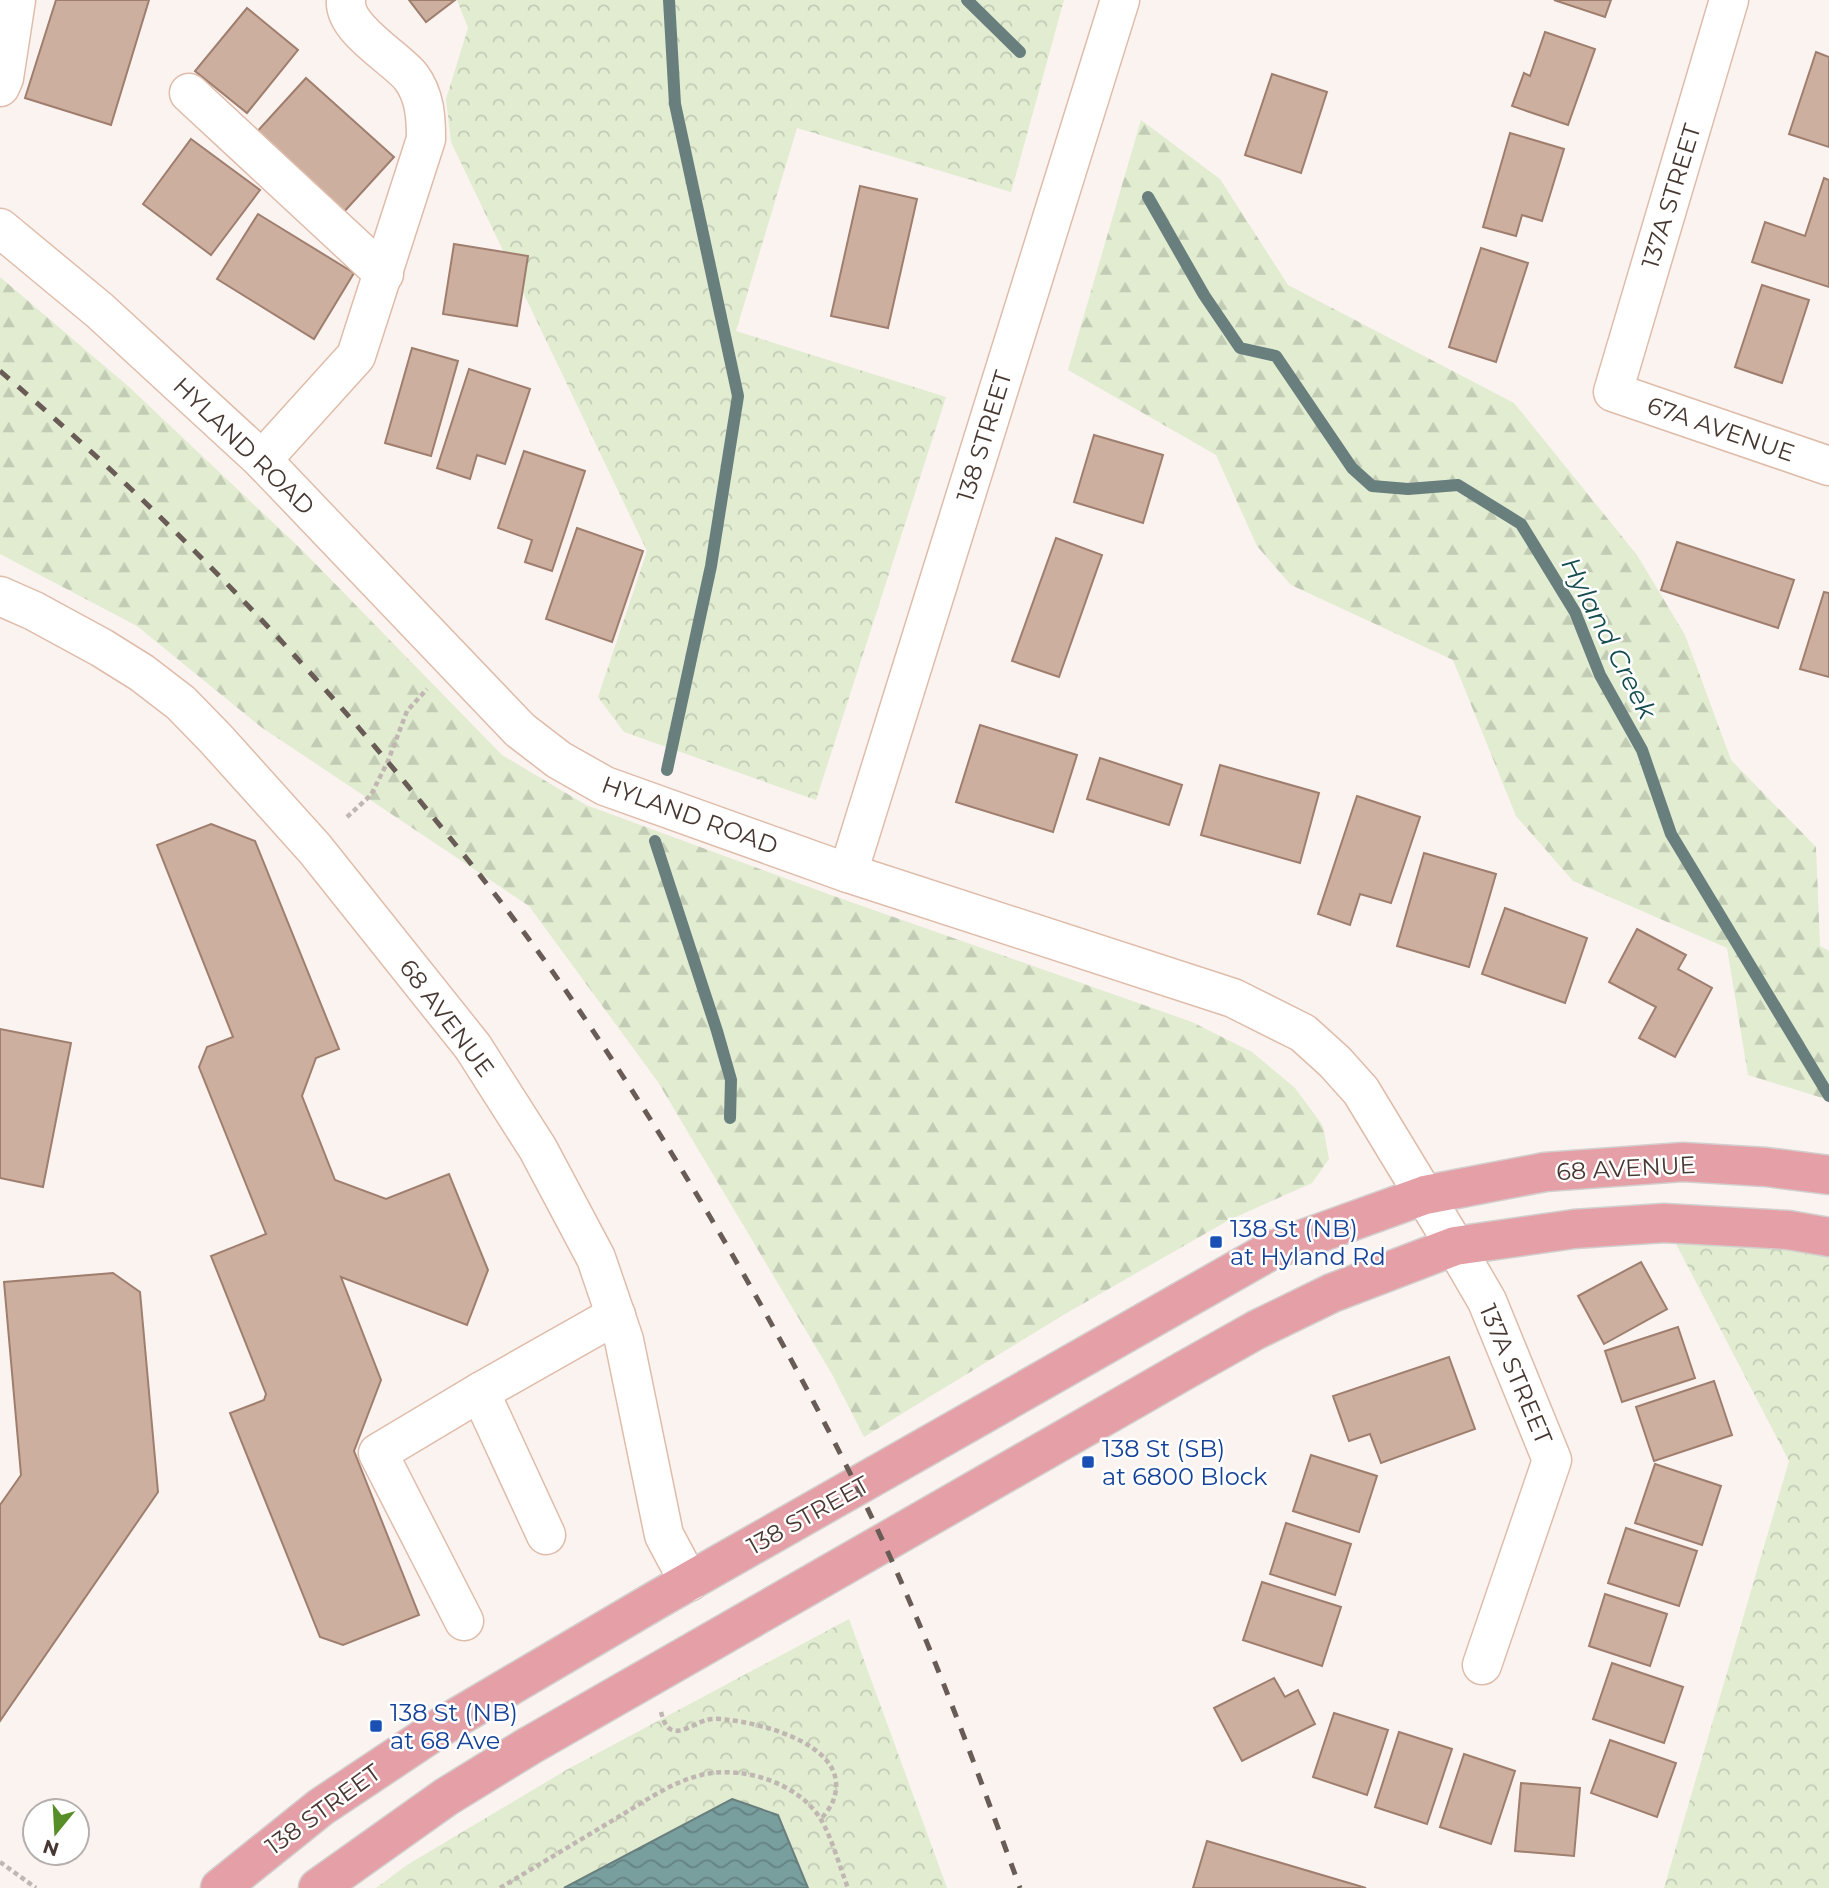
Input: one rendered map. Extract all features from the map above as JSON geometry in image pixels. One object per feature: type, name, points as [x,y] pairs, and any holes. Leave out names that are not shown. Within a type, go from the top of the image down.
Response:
[{"type":"main road","name":"68 AVENUE","points":[[1425,1195],[1545,1172],[1637,1164],[1730,1164],[1829,1175]]},
{"type":"main road","name":"138 STREET","points":[[220,1888],[321,1807],[486,1699],[1270,1251],[1425,1195]]},
{"type":"main road","points":[[318,1888],[446,1797],[529,1746],[1185,1370],[1256,1330],[1332,1293],[1455,1246],[1574,1229],[1664,1223],[1788,1230],[1829,1237]]},
{"type":"street","points":[[0,87],[4,78],[16,0]]},
{"type":"street","points":[[262,460],[356,356],[426,139],[426,109],[411,78],[359,31],[345,6],[346,0]]},
{"type":"street","name":"138 STREET","points":[[848,873],[1120,0]]},
{"type":"street","name":"137A STREET","points":[[1613,392],[1729,0]]},
{"type":"street","points":[[189,93],[384,275]]},
{"type":"street","name":"HYLAND ROAD","points":[[0,228],[99,310],[262,460],[520,730],[559,760],[605,786],[848,873],[1233,998],[1303,1032],[1361,1091],[1455,1246]]},
{"type":"street","name":"67A AVENUE","points":[[1613,392],[1829,466]]},
{"type":"street","name":"68 AVENUE","points":[[0,596],[102,648],[142,673],[181,703],[315,849],[473,1047],[538,1149],[596,1258],[616,1315],[632,1376],[647,1463],[664,1535],[690,1582]]},
{"type":"street","name":"137A STREET","points":[[1455,1246],[1487,1301],[1552,1460],[1482,1665]]},
{"type":"street","points":[[464,1621],[378,1453],[616,1315]]},
{"type":"street","points":[[480,1392],[546,1535]]},
{"type":"path","points":[[347,817],[370,795],[388,761],[407,711],[429,687]]},
{"type":"path","points":[[660,1709],[665,1725],[671,1730],[679,1731],[709,1719],[727,1720],[767,1727],[807,1743],[830,1767],[836,1783],[833,1801],[821,1819]]},
{"type":"path","points":[[500,1888],[658,1793],[697,1776],[711,1773],[743,1773],[795,1793],[821,1819],[848,1888]]},
{"type":"path","points":[[0,1862],[36,1888]]},
{"type":"green space","points":[[457,0],[1064,0],[1011,192],[797,128],[736,331],[946,397],[816,800],[624,732],[598,697],[647,551],[451,142],[446,99],[468,28]]},
{"type":"green space","points":[[1141,120],[1220,179],[1288,285],[1514,403],[1637,555],[1685,635],[1731,760],[1816,847],[1820,946],[1829,951],[1829,1100],[1748,1075],[1727,948],[1573,881],[1516,816],[1453,660],[1291,585],[1257,546],[1216,455],[1068,370]]},
{"type":"green space","points":[[0,277],[129,387],[302,550],[502,755],[586,805],[831,895],[1192,1022],[1252,1052],[1295,1088],[1323,1126],[1329,1159],[1312,1183],[1229,1220],[1065,1314],[864,1437],[833,1376],[658,1082],[529,906],[261,727],[137,626],[0,554]]},
{"type":"green space","points":[[1673,1238],[1829,1249],[1829,1888],[1664,1888],[1789,1461]]},
{"type":"green space","points":[[849,1619],[947,1888],[376,1888],[407,1865],[568,1769]]},
{"type":"water","points":[[732,1799],[778,1815],[808,1888],[564,1888]]},
{"type":"building","points":[[56,0],[149,0],[111,125],[25,98]]},
{"type":"building","points":[[409,0],[455,0],[426,22]]},
{"type":"building","points":[[1554,0],[1611,0],[1605,17]]},
{"type":"building","points":[[247,8],[298,50],[247,113],[195,71]]},
{"type":"building","points":[[1545,32],[1595,49],[1568,125],[1512,106],[1524,73],[1530,76]]},
{"type":"building","points":[[1816,52],[1829,57],[1829,147],[1789,134]]},
{"type":"building","points":[[1272,74],[1327,92],[1301,173],[1245,155]]},
{"type":"building","points":[[306,78],[394,157],[342,214],[254,135]]},
{"type":"building","points":[[1510,133],[1564,149],[1542,221],[1522,215],[1516,236],[1483,227]]},
{"type":"building","points":[[191,139],[260,190],[211,255],[143,204]]},
{"type":"building","points":[[1824,178],[1829,180],[1829,287],[1752,262],[1765,222],[1805,236]]},
{"type":"building","points":[[860,186],[917,199],[888,328],[831,316]]},
{"type":"building","points":[[258,214],[354,273],[314,339],[217,279]]},
{"type":"building","points":[[454,244],[528,256],[517,326],[443,314]]},
{"type":"building","points":[[1481,248],[1528,263],[1496,362],[1449,347]]},
{"type":"building","points":[[1762,285],[1809,300],[1782,383],[1735,367]]},
{"type":"building","points":[[412,348],[458,361],[431,456],[385,443]]},
{"type":"building","points":[[469,369],[530,389],[505,464],[477,455],[470,479],[437,468]]},
{"type":"building","points":[[1094,435],[1163,455],[1143,523],[1074,502]]},
{"type":"building","points":[[524,451],[585,471],[552,571],[525,562],[532,540],[498,528]]},
{"type":"building","points":[[577,528],[643,551],[612,642],[546,619]]},
{"type":"building","points":[[1056,538],[1102,555],[1059,677],[1012,661]]},
{"type":"building","points":[[1677,542],[1794,580],[1778,628],[1661,590]]},
{"type":"building","points":[[1824,592],[1829,593],[1829,677],[1800,669]]},
{"type":"building","points":[[980,725],[1077,755],[1053,832],[956,802]]},
{"type":"building","points":[[1100,758],[1182,785],[1169,825],[1087,799]]},
{"type":"building","points":[[1220,765],[1319,793],[1300,863],[1201,835]]},
{"type":"building","points":[[1357,796],[1420,817],[1391,903],[1360,894],[1350,925],[1318,914]]},
{"type":"building","points":[[211,824],[255,841],[339,1049],[316,1058],[302,1096],[335,1180],[386,1199],[449,1174],[488,1270],[467,1325],[341,1277],[381,1380],[354,1451],[419,1615],[343,1645],[320,1637],[230,1413],[264,1400],[266,1394],[211,1256],[266,1234],[199,1067],[207,1047],[233,1037],[157,845]]},
{"type":"building","points":[[1424,853],[1496,874],[1469,967],[1397,946]]},
{"type":"building","points":[[1505,908],[1587,938],[1565,1003],[1482,974]]},
{"type":"building","points":[[1637,929],[1686,955],[1678,969],[1712,988],[1675,1057],[1639,1038],[1656,1007],[1609,982]]},
{"type":"building","points":[[0,1029],[71,1043],[43,1187],[0,1178]]},
{"type":"building","points":[[1641,1262],[1667,1309],[1604,1344],[1578,1296]]},
{"type":"building","points":[[113,1273],[140,1292],[158,1492],[0,1721],[0,1505],[21,1475],[4,1282]]},
{"type":"building","points":[[1678,1327],[1695,1378],[1622,1402],[1605,1351]]},
{"type":"building","points":[[1449,1357],[1475,1429],[1381,1463],[1370,1434],[1349,1441],[1333,1396]]},
{"type":"building","points":[[1714,1381],[1732,1435],[1654,1461],[1636,1407]]},
{"type":"building","points":[[1311,1455],[1377,1476],[1359,1532],[1293,1511]]},
{"type":"building","points":[[1655,1464],[1721,1486],[1702,1545],[1635,1523]]},
{"type":"building","points":[[1286,1523],[1351,1544],[1335,1595],[1270,1574]]},
{"type":"building","points":[[1626,1528],[1697,1551],[1679,1606],[1608,1583]]},
{"type":"building","points":[[1262,1582],[1341,1607],[1322,1666],[1243,1640]]},
{"type":"building","points":[[1605,1594],[1667,1614],[1650,1666],[1589,1646]]},
{"type":"building","points":[[1612,1663],[1683,1687],[1664,1743],[1593,1719]]},
{"type":"building","points":[[1274,1678],[1285,1697],[1298,1690],[1315,1724],[1242,1761],[1214,1708]]},
{"type":"building","points":[[1334,1713],[1388,1730],[1367,1795],[1313,1777]]},
{"type":"building","points":[[1399,1732],[1452,1749],[1427,1824],[1375,1807]]},
{"type":"building","points":[[1610,1740],[1676,1763],[1657,1817],[1591,1793]]},
{"type":"building","points":[[1464,1754],[1515,1771],[1491,1844],[1440,1827]]},
{"type":"building","points":[[1521,1783],[1580,1788],[1574,1856],[1515,1851]]},
{"type":"building","points":[[1207,1841],[1366,1888],[1193,1888]]},
{"type":"waterway","points":[[667,770],[711,566],[738,396],[675,104],[669,0]]},
{"type":"waterway","name":"Hyland Creek","points":[[967,0],[1020,52]]},
{"type":"waterway","name":"Hyland Creek","points":[[1148,197],[1204,295],[1240,348],[1276,356],[1352,468],[1372,486],[1408,489],[1458,485],[1521,524],[1575,612],[1600,675],[1642,750],[1671,834],[1829,1096]]},
{"type":"waterway","points":[[655,841],[731,1080],[730,1118]]},
{"type":"railway","points":[[0,371],[116,475],[281,640],[384,757],[452,840],[579,1010],[654,1125],[725,1242],[855,1483],[923,1632],[1020,1888]]},
{"type":"place","name":"138 St (NB) at Hyland Rd","points":[[1216,1242]]},
{"type":"place","name":"138 St (SB) at 6800 Block","points":[[1088,1462]]},
{"type":"place","name":"138 St (NB) at 68 Ave","points":[[376,1726]]}]
